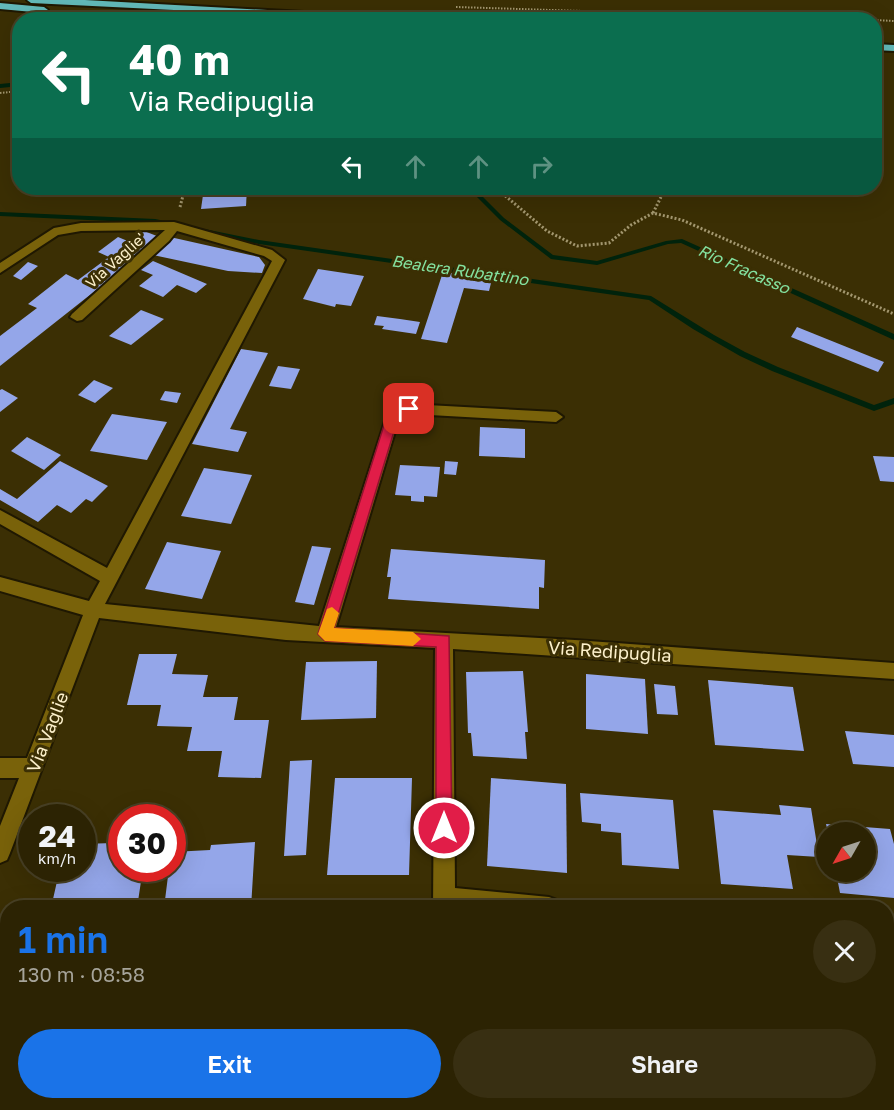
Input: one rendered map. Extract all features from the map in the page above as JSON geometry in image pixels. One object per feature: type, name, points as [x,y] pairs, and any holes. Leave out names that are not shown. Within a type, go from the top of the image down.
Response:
[{"type":"highway","points":[[31,0],[279,12]]},
{"type":"highway","points":[[0,6],[106,12]]},
{"type":"street","points":[[0,269],[54,232],[81,227],[174,226]]},
{"type":"street","name":"Via Vaglie'","points":[[77,317],[174,226]]},
{"type":"street","name":"Via Vaglie","points":[[0,853],[93,610],[279,260],[268,253],[174,226]]},
{"type":"street","points":[[325,634],[391,422],[409,409],[556,417]]},
{"type":"street","points":[[0,516],[110,578]]},
{"type":"street","name":"Via Redipuglia","points":[[0,584],[93,610],[325,634],[894,671]]},
{"type":"street","points":[[444,641],[444,900]]},
{"type":"street","points":[[0,768],[33,768]]},
{"type":"path","points":[[451,6],[588,12]]},
{"type":"path","points":[[179,208],[183,195]]},
{"type":"path","points":[[504,195],[548,231],[577,246],[609,243],[631,225],[653,213],[663,195]]},
{"type":"path","points":[[653,213],[702,229],[894,314]]},
{"type":"building","points":[[203,195],[247,195],[246,206],[201,209]]},
{"type":"building","points":[[144,231],[162,238],[0,366],[0,336],[37,308],[28,304],[66,274],[78,280],[109,257],[98,252],[118,237],[130,242]]},
{"type":"building","points":[[170,237],[259,257],[265,265],[262,273],[228,271],[153,255]]},
{"type":"building","points":[[153,261],[207,284],[196,293],[177,285],[163,297],[139,286],[153,275],[141,270]]},
{"type":"building","points":[[28,262],[38,266],[21,280],[13,276]]},
{"type":"building","points":[[318,269],[364,276],[351,306],[336,304],[335,307],[303,299]]},
{"type":"building","points":[[443,272],[492,279],[489,291],[464,288],[447,343],[421,339]]},
{"type":"building","points":[[141,310],[164,319],[131,345],[109,336]]},
{"type":"building","points":[[377,316],[420,322],[416,334],[382,329],[384,326],[374,325]]},
{"type":"building","points":[[797,327],[884,362],[878,372],[791,337]]},
{"type":"building","points":[[241,349],[268,353],[230,429],[247,432],[238,452],[192,444]]},
{"type":"building","points":[[278,366],[300,369],[291,389],[269,386]]},
{"type":"building","points":[[94,380],[113,388],[95,403],[78,395]]},
{"type":"building","points":[[0,390],[18,398],[0,412]]},
{"type":"building","points":[[165,391],[181,393],[177,403],[160,400]]},
{"type":"building","points":[[112,414],[167,422],[147,460],[90,451]]},
{"type":"building","points":[[480,427],[525,429],[525,458],[479,456]]},
{"type":"building","points":[[27,437],[61,455],[44,470],[11,451]]},
{"type":"building","points":[[873,456],[894,457],[894,482],[880,481]]},
{"type":"building","points":[[60,461],[108,486],[92,502],[86,499],[71,513],[57,505],[38,522],[0,500],[0,489],[17,499]]},
{"type":"building","points":[[445,461],[458,462],[456,475],[444,474]]},
{"type":"building","points":[[400,465],[440,467],[437,497],[424,496],[424,502],[411,501],[411,496],[395,495]]},
{"type":"building","points":[[204,468],[252,475],[231,524],[181,516]]},
{"type":"building","points":[[167,542],[221,551],[202,599],[145,589]]},
{"type":"building","points":[[312,546],[331,548],[314,605],[295,602]]},
{"type":"building","points":[[391,549],[545,560],[544,588],[539,587],[539,609],[388,599],[391,577],[387,577]]},
{"type":"building","points":[[139,654],[177,654],[172,674],[208,675],[203,697],[238,697],[234,720],[269,720],[261,778],[218,777],[222,751],[187,751],[192,727],[157,726],[161,705],[127,705]]},
{"type":"building","points":[[377,661],[376,718],[301,720],[306,662]]},
{"type":"building","points":[[523,671],[528,732],[525,732],[527,759],[473,756],[471,733],[468,733],[466,672]]},
{"type":"building","points":[[586,674],[645,679],[648,734],[586,729]]},
{"type":"building","points":[[708,680],[793,687],[804,751],[715,745]]},
{"type":"building","points":[[654,684],[675,686],[678,715],[657,714]]},
{"type":"building","points":[[845,731],[894,735],[894,767],[853,764]]},
{"type":"building","points":[[312,760],[306,855],[284,856],[290,761]]},
{"type":"building","points":[[335,778],[412,778],[409,875],[327,875]]},
{"type":"building","points":[[491,778],[566,784],[567,873],[487,866]]},
{"type":"building","points":[[580,793],[673,800],[679,869],[622,865],[621,833],[601,831],[601,824],[582,822]]},
{"type":"building","points":[[779,805],[811,808],[816,839],[816,857],[787,855],[793,889],[721,884],[713,810],[781,815]]},
{"type":"building","points":[[876,828],[890,829],[894,844],[894,898],[840,893],[838,882],[876,882]]},
{"type":"building","points":[[255,842],[251,900],[165,900],[167,882],[186,882],[186,851],[210,850],[211,845]]},
{"type":"building","points":[[108,843],[108,882],[141,882],[138,900],[53,900],[57,882],[96,882],[96,844]]},
{"type":"waterway","name":"Rio Fracasso","points":[[0,86],[12,85]]},
{"type":"waterway","name":"Rio Fracasso","points":[[478,195],[502,219],[551,257],[597,263],[668,242],[682,241],[894,337]]},
{"type":"waterway","name":"Bealera Rubattino","points":[[0,214],[155,221],[259,242],[651,298],[711,337],[775,369],[874,408],[894,401]]},
{"type":"slow traffic","points":[[332,613],[325,634],[413,639]]},
{"type":"route","points":[[409,409],[391,422],[325,634],[444,641],[444,828]]}]
